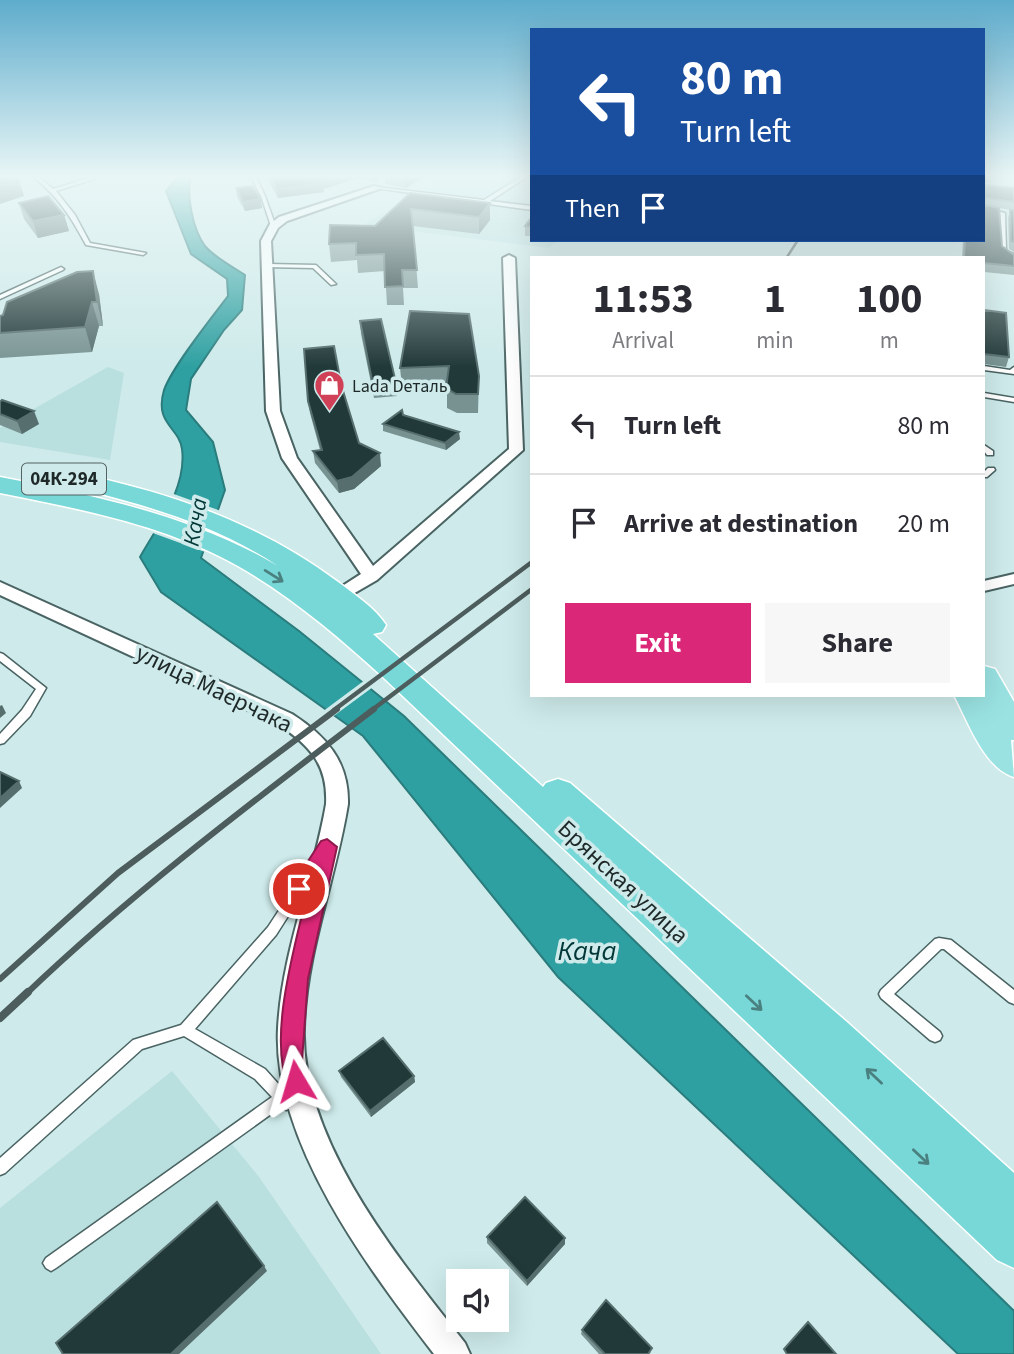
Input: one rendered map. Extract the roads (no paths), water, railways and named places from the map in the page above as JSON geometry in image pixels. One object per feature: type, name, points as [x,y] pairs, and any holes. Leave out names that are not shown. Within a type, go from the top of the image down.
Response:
[{"type":"highway","name":"04К-294","points":[[0,470],[127,491],[159,499],[224,536]]},
{"type":"highway","name":"04К-294","points":[[0,485],[105,506],[136,517],[224,536]]},
{"type":"highway","name":"Брянская улица","points":[[224,536],[355,586],[444,693],[833,1037],[1014,1205]]},
{"type":"highway","name":"Брянская улица","points":[[224,536],[246,559],[286,584],[356,639],[1014,1243]]},
{"type":"main road","points":[[985,678],[1014,729]]},
{"type":"main road","points":[[970,697],[996,743],[1014,765]]},
{"type":"street","name":"Брянская улица","points":[[267,240],[273,411],[290,458],[355,586]]},
{"type":"street","points":[[355,586],[516,450],[509,258]]},
{"type":"street","points":[[985,586],[1014,579]]},
{"type":"street","name":"улица Маерчака","points":[[1,589],[285,719],[316,742],[329,759],[337,802],[298,979],[291,1061],[307,1120],[366,1234],[454,1354]]},
{"type":"lane","points":[[86,240],[88,244],[144,253]]},
{"type":"lane","points":[[1003,240],[1003,252],[1014,257]]},
{"type":"lane","points":[[268,266],[314,266],[333,284]]},
{"type":"lane","points":[[0,297],[61,269]]},
{"type":"lane","points":[[985,368],[1012,372],[1014,369]]},
{"type":"lane","points":[[985,395],[1013,400]]},
{"type":"lane","points":[[0,656],[41,688],[26,713],[0,740]]},
{"type":"lane","points":[[0,1168],[138,1044],[185,1030],[272,931],[327,847]]},
{"type":"lane","points":[[935,1036],[885,994],[939,943],[947,944],[1014,998]]},
{"type":"lane","points":[[185,1030],[260,1073],[281,1099],[307,1120]]},
{"type":"lane","points":[[51,1263],[281,1099]]},
{"type":"water","name":"Кача","points":[[186,240],[202,240],[218,258],[245,275],[242,310],[224,330],[191,379],[186,410],[213,442],[225,490],[201,558],[299,631],[404,716],[1014,1311],[1014,1354],[958,1354],[558,977],[363,736],[161,592],[140,557],[170,506],[180,478],[182,449],[162,410],[164,390],[184,356],[228,296],[227,279],[191,254]]},
{"type":"railway","points":[[788,256],[797,242]]},
{"type":"railway","points":[[334,710],[530,563]]},
{"type":"railway","points":[[372,710],[530,591]]},
{"type":"railway","points":[[0,979],[118,873],[337,709]]},
{"type":"railway","points":[[26,994],[153,882],[374,709]]},
{"type":"railway","points":[[0,1018],[28,992]]},
{"type":"place","name":"Lada Dеталь","points":[[329,413]]}]
